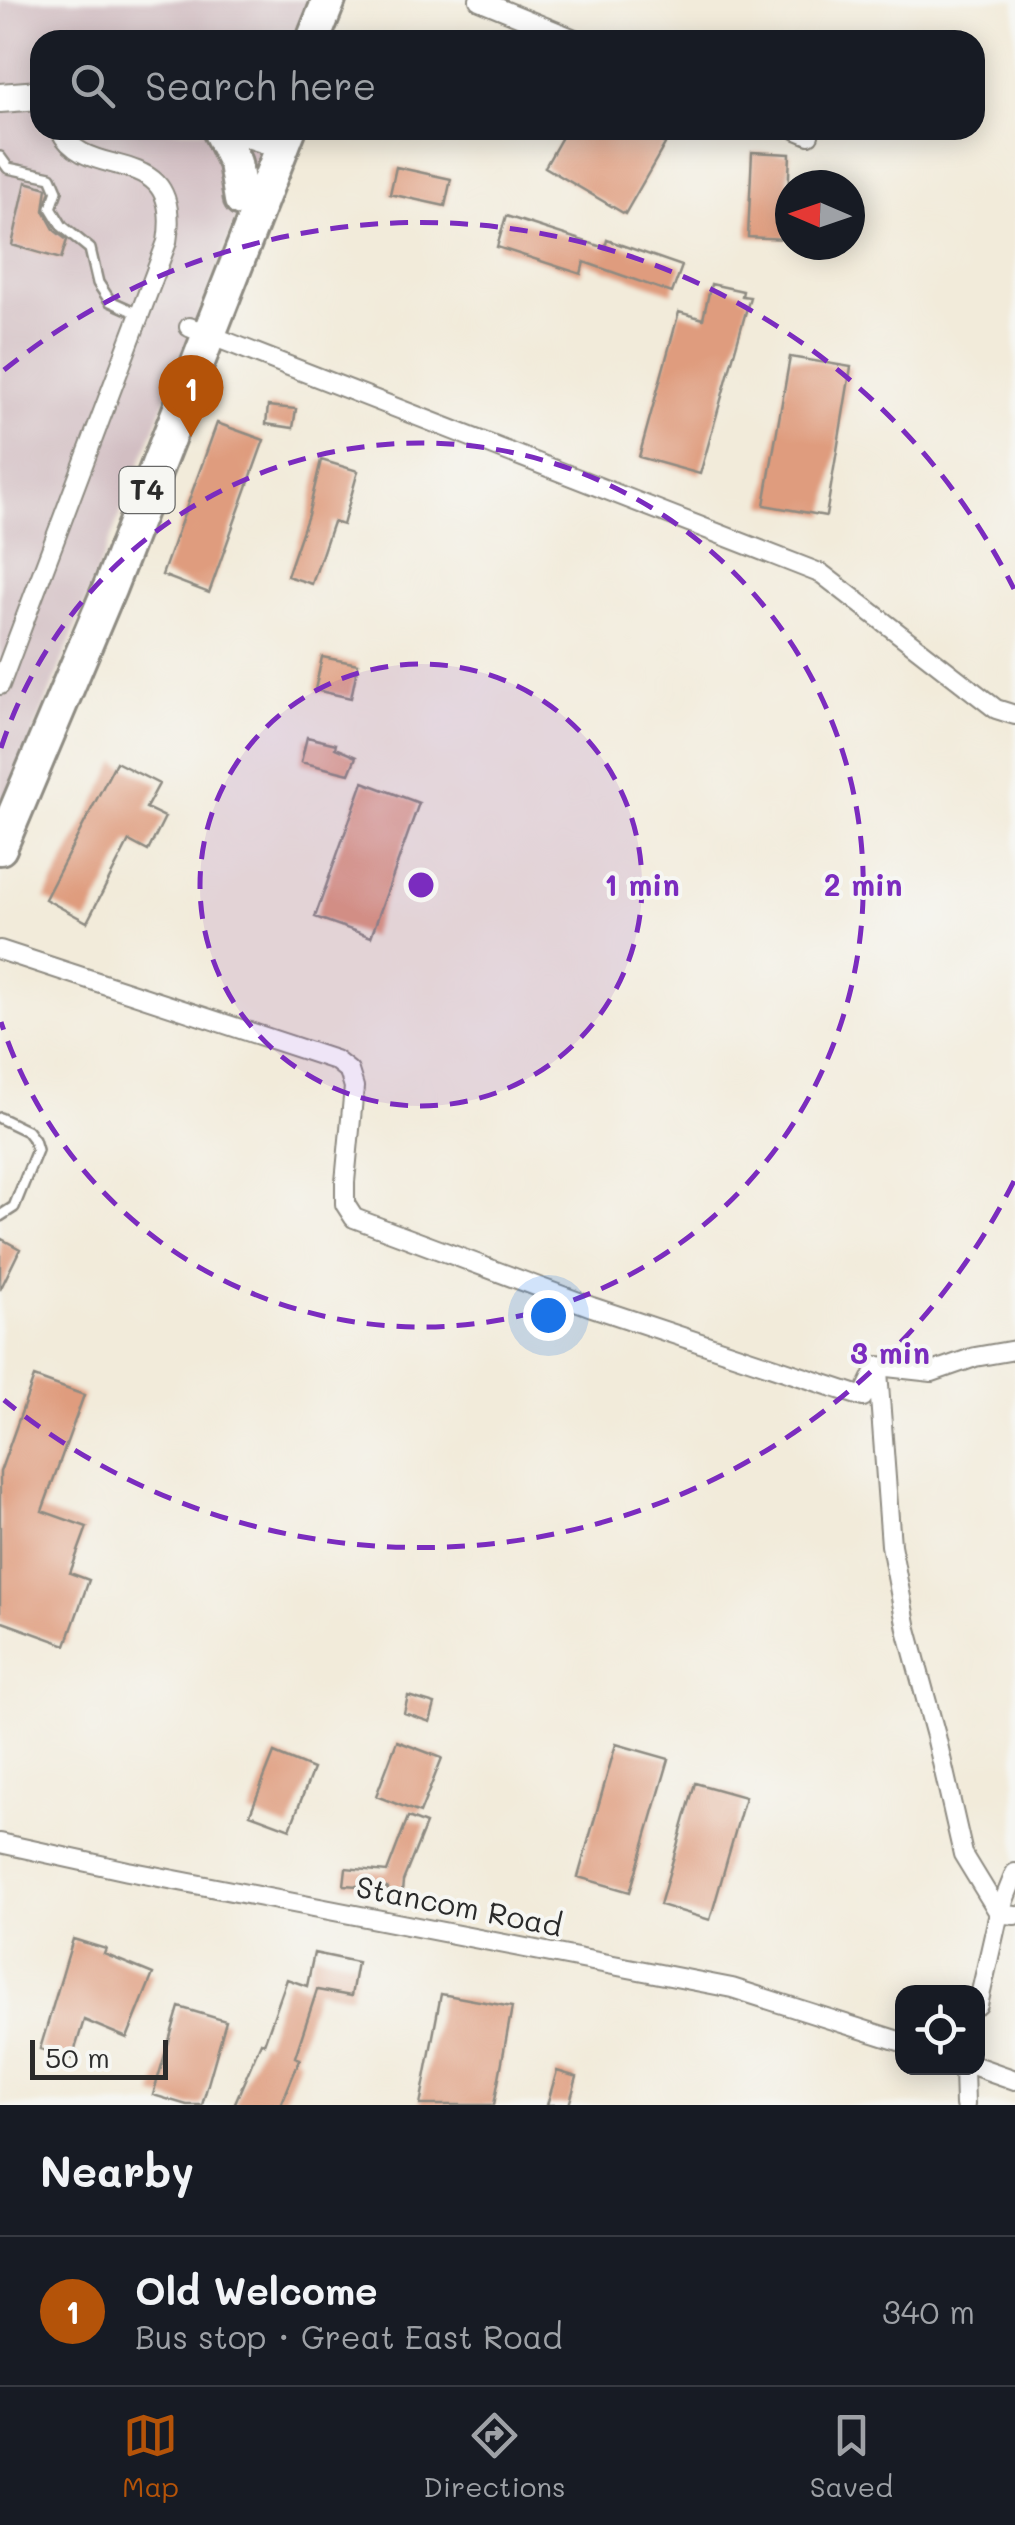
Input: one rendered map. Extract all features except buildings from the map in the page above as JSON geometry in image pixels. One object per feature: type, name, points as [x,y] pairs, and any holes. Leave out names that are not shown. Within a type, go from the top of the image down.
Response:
[{"type":"highway","points":[[317,30],[329,0]]},
{"type":"highway","points":[[224,140],[235,163],[241,200]]},
{"type":"highway","name":"T4","points":[[0,848],[110,587],[241,200],[268,140]]},
{"type":"highway","name":"T4","points":[[0,823],[198,331],[268,140]]},
{"type":"main road","points":[[0,98],[30,96]]},
{"type":"street","points":[[479,0],[552,30]]},
{"type":"street","points":[[0,685],[167,242],[171,219],[159,186],[140,171],[78,151],[65,140]]},
{"type":"street","points":[[198,331],[822,574],[996,709],[1015,716]]},
{"type":"street","points":[[0,950],[335,1060],[349,1070],[354,1087],[345,1204],[354,1218],[592,1307],[863,1396],[878,1366]]},
{"type":"street","points":[[878,1366],[932,1372],[976,1357],[1015,1350]]},
{"type":"street","points":[[878,1366],[890,1545],[907,1629],[963,1854],[1007,1914]]},
{"type":"street","name":"Stancom Road","points":[[0,1842],[128,1871],[732,1988],[895,2040]]},
{"type":"street","points":[[984,1985],[1007,1914],[1015,1873]]},
{"type":"street","points":[[985,2070],[1015,2080]]},
{"type":"street","points":[[964,2075],[965,2105]]},
{"type":"lane","points":[[0,157],[8,168],[51,177],[57,191],[51,208],[62,226],[90,249],[98,283],[110,301],[139,314]]},
{"type":"lane","points":[[0,1118],[27,1132],[37,1150],[14,1207],[0,1216]]},
{"type":"shaded area","points":[[0,0],[323,0],[312,30],[30,30],[30,140],[268,140],[0,819]]},
{"type":"place","name":"Old Welcome","points":[[191,437]]}]
